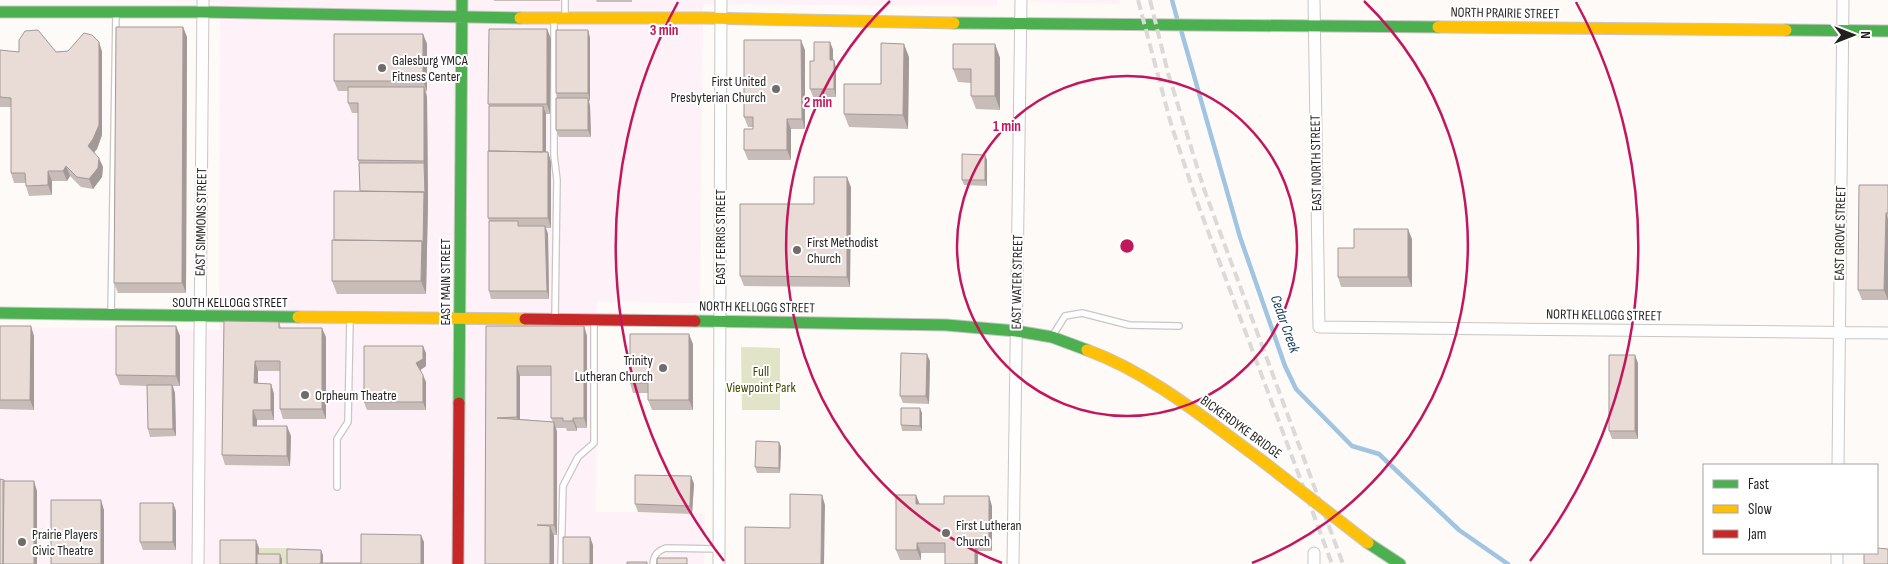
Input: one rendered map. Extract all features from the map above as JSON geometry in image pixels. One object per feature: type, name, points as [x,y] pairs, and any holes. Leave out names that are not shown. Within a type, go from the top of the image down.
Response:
[{"type":"street","name":"EAST MAIN STREET","points":[[458,564],[462,0]]},
{"type":"street","name":"EAST FERRIS STREET","points":[[719,564],[721,0]]},
{"type":"street","name":"EAST WATER STREET","points":[[1013,564],[1022,0]]},
{"type":"street","name":"EAST NORTH STREET","points":[[1314,0],[1319,327]]},
{"type":"street","name":"EAST GROVE STREET","points":[[1838,464],[1843,0]]},
{"type":"street","name":"NORTH PRAIRIE STREET","points":[[0,12],[116,12],[203,6],[462,18],[1888,31]]},
{"type":"street","name":"EAST SIMMONS STREET","points":[[198,564],[203,6]]},
{"type":"street","name":"SOUTH KELLOGG STREET","points":[[0,313],[200,317],[460,318]]},
{"type":"street","name":"NORTH KELLOGG STREET","points":[[460,318],[946,325],[1052,336]]},
{"type":"street","name":"NORTH KELLOGG STREET","points":[[1319,327],[1888,333]]},
{"type":"street","name":"BICKERDYKE BRIDGE","points":[[1052,336],[1111,359],[1154,382],[1261,460],[1368,543],[1400,564]]},
{"type":"lane","points":[[555,319],[557,180],[554,155],[559,18],[565,0]]},
{"type":"lane","points":[[111,315],[116,12]]},
{"type":"lane","points":[[1052,336],[1064,316],[1082,313],[1129,325],[1179,326]]},
{"type":"lane","points":[[337,487],[337,439],[348,422],[350,317]]},
{"type":"lane","points":[[562,564],[563,486],[578,457],[594,442],[594,319]]},
{"type":"lane","points":[[653,564],[655,555],[659,550],[666,548],[719,549]]},
{"type":"shaded area","points":[[149,0],[997,0],[997,6],[703,4],[700,303],[597,302],[596,512],[705,513],[704,564],[0,564],[0,327],[219,330],[220,2]]},
{"type":"shaded area","points":[[1031,0],[1119,0],[1120,4],[1031,2]]},
{"type":"green space","name":"Full Viewpoint Park","points":[[741,347],[780,348],[780,410],[742,410]]},
{"type":"green space","points":[[259,548],[289,548],[289,564],[282,564],[282,559],[259,559]]},
{"type":"building","points":[[116,27],[183,27],[182,283],[114,283]]},
{"type":"building","points":[[489,29],[547,29],[547,104],[488,104]]},
{"type":"building","points":[[38,30],[56,52],[68,51],[84,33],[92,35],[99,42],[99,125],[88,146],[99,158],[98,168],[89,179],[77,177],[66,166],[63,171],[48,171],[48,185],[26,186],[25,173],[11,173],[11,98],[0,97],[0,50],[19,52],[19,40],[25,31]]},
{"type":"building","points":[[556,30],[588,30],[588,93],[556,93]]},
{"type":"building","name":"Galesburg YMCA Fitness Center","points":[[334,34],[423,34],[423,81],[334,81]]},
{"type":"building","name":"First United Presbyterian Church","points":[[744,40],[801,40],[802,119],[787,119],[787,150],[744,150],[744,129],[753,129],[753,117],[744,117]]},
{"type":"building","points":[[814,42],[830,42],[830,60],[834,60],[834,89],[810,89],[810,61],[814,61]]},
{"type":"building","points":[[881,43],[904,44],[903,115],[844,114],[844,84],[881,84]]},
{"type":"building","points":[[953,44],[995,44],[995,96],[971,96],[971,69],[953,69]]},
{"type":"building","points":[[348,87],[424,87],[424,161],[358,160],[358,103],[348,103]]},
{"type":"building","points":[[556,98],[588,98],[588,130],[556,130]]},
{"type":"building","points":[[489,106],[543,106],[543,152],[489,151]]},
{"type":"building","points":[[488,151],[548,152],[548,218],[488,218]]},
{"type":"building","points":[[962,154],[985,155],[985,180],[962,180]]},
{"type":"building","points":[[359,163],[424,163],[425,194],[424,192],[360,191]]},
{"type":"building","name":"First Methodist Church","points":[[814,177],[847,177],[847,277],[740,276],[740,204],[814,204]]},
{"type":"building","points":[[1859,185],[1888,185],[1884,290],[1858,290]]},
{"type":"building","points":[[334,191],[424,192],[423,245],[422,241],[334,240]]},
{"type":"building","points":[[489,221],[518,221],[518,226],[545,226],[547,291],[489,291]]},
{"type":"building","points":[[1354,229],[1408,229],[1408,277],[1338,277],[1338,248],[1354,248]]},
{"type":"building","points":[[332,240],[422,241],[421,281],[332,281]]},
{"type":"building","points":[[224,321],[279,322],[279,328],[322,328],[322,409],[280,409],[280,361],[255,361],[254,383],[271,384],[271,410],[253,410],[253,426],[287,426],[287,456],[222,455]]},
{"type":"building","points":[[0,326],[31,326],[30,400],[0,400]]},
{"type":"building","points":[[116,326],[176,326],[176,376],[116,375]]},
{"type":"building","points":[[486,326],[584,326],[584,418],[573,418],[573,421],[563,421],[563,418],[551,418],[551,366],[517,366],[517,417],[497,418],[554,422],[554,525],[537,525],[550,526],[550,564],[485,564]]},
{"type":"building","name":"Trinity Lutheran Church","points":[[630,334],[689,334],[689,400],[648,400],[648,383],[630,383]]},
{"type":"building","points":[[364,346],[423,346],[423,359],[416,363],[423,375],[423,402],[364,402]]},
{"type":"building","points":[[901,353],[927,354],[926,396],[900,396]]},
{"type":"building","points":[[1609,355],[1635,355],[1635,431],[1609,431]]},
{"type":"building","points":[[147,385],[172,385],[173,429],[148,429]]},
{"type":"building","points":[[901,408],[920,408],[920,426],[901,425]]},
{"type":"building","points":[[756,441],[779,442],[779,468],[755,467]]},
{"type":"building","points":[[635,475],[691,476],[690,506],[635,504]]},
{"type":"building","points":[[0,479],[4,480],[3,564],[0,564]]},
{"type":"building","name":"Prairie Players Civic Theatre","points":[[3,481],[34,481],[34,564],[3,564]]},
{"type":"building","points":[[790,494],[822,495],[821,564],[745,564],[745,527],[790,528]]},
{"type":"building","name":"First Lutheran Church","points":[[896,495],[916,495],[916,504],[944,504],[944,496],[989,496],[989,541],[975,541],[975,564],[945,564],[945,543],[917,543],[917,550],[896,550]]},
{"type":"building","points":[[51,500],[101,500],[101,564],[51,564]]},
{"type":"building","points":[[140,503],[173,503],[173,542],[140,542]]},
{"type":"building","points":[[361,534],[421,535],[421,564],[320,564],[361,563]]},
{"type":"building","points":[[563,537],[590,537],[590,564],[563,564]]},
{"type":"building","points":[[220,540],[256,540],[256,564],[220,564]]},
{"type":"building","points":[[1878,548],[1888,549],[1888,564],[1864,564],[1864,554],[1878,554]]},
{"type":"building","points":[[287,549],[321,550],[321,563],[287,564]]},
{"type":"building","points":[[257,554],[280,554],[280,564],[257,564]]},
{"type":"building","points":[[657,558],[687,558],[687,564],[657,564]]},
{"type":"building","points":[[627,562],[647,562],[647,564],[627,564]]},
{"type":"waterway","name":"Cedar Creek","points":[[1172,0],[1178,22]]},
{"type":"waterway","name":"Cedar Creek","points":[[1181,30],[1240,237],[1285,366],[1296,389],[1352,446],[1379,454],[1459,530],[1508,564]]},
{"type":"railway","points":[[1138,0],[1171,124],[1196,199],[1332,564]]},
{"type":"railway","points":[[1150,0],[1168,73],[1204,189],[1343,564]]},
{"type":"traffic: fast","points":[[459,403],[462,0]]},
{"type":"traffic: fast","points":[[0,12],[203,12],[520,18]]},
{"type":"traffic: fast","points":[[954,23],[1438,27]]},
{"type":"traffic: fast","points":[[1786,30],[1888,31]]},
{"type":"traffic: fast","points":[[0,313],[298,317]]},
{"type":"traffic: fast","points":[[695,321],[946,325],[1016,331],[1052,337],[1087,350]]},
{"type":"traffic: fast","points":[[1368,543],[1400,564]]},
{"type":"traffic: slow","points":[[520,18],[704,18],[954,23]]},
{"type":"traffic: slow","points":[[1438,27],[1786,30]]},
{"type":"traffic: slow","points":[[298,317],[525,319]]},
{"type":"traffic: slow","points":[[1087,350],[1111,360],[1156,385],[1261,460]]},
{"type":"traffic: slow","points":[[1261,460],[1368,543]]},
{"type":"traffic: jam","points":[[525,319],[695,321]]},
{"type":"traffic: jam","points":[[458,564],[459,403]]},
{"type":"place","name":"Galesburg YMCA Fitness Center","points":[[382,68]]},
{"type":"place","name":"First United Presbyterian Church","points":[[776,89]]},
{"type":"place","name":"First Methodist Church","points":[[797,250]]},
{"type":"place","name":"Trinity Lutheran Church","points":[[663,368]]},
{"type":"place","name":"Orpheum Theatre","points":[[305,395]]},
{"type":"place","name":"First Lutheran Church","points":[[946,533]]},
{"type":"place","name":"Prairie Players Civic Theatre","points":[[22,542]]}]
